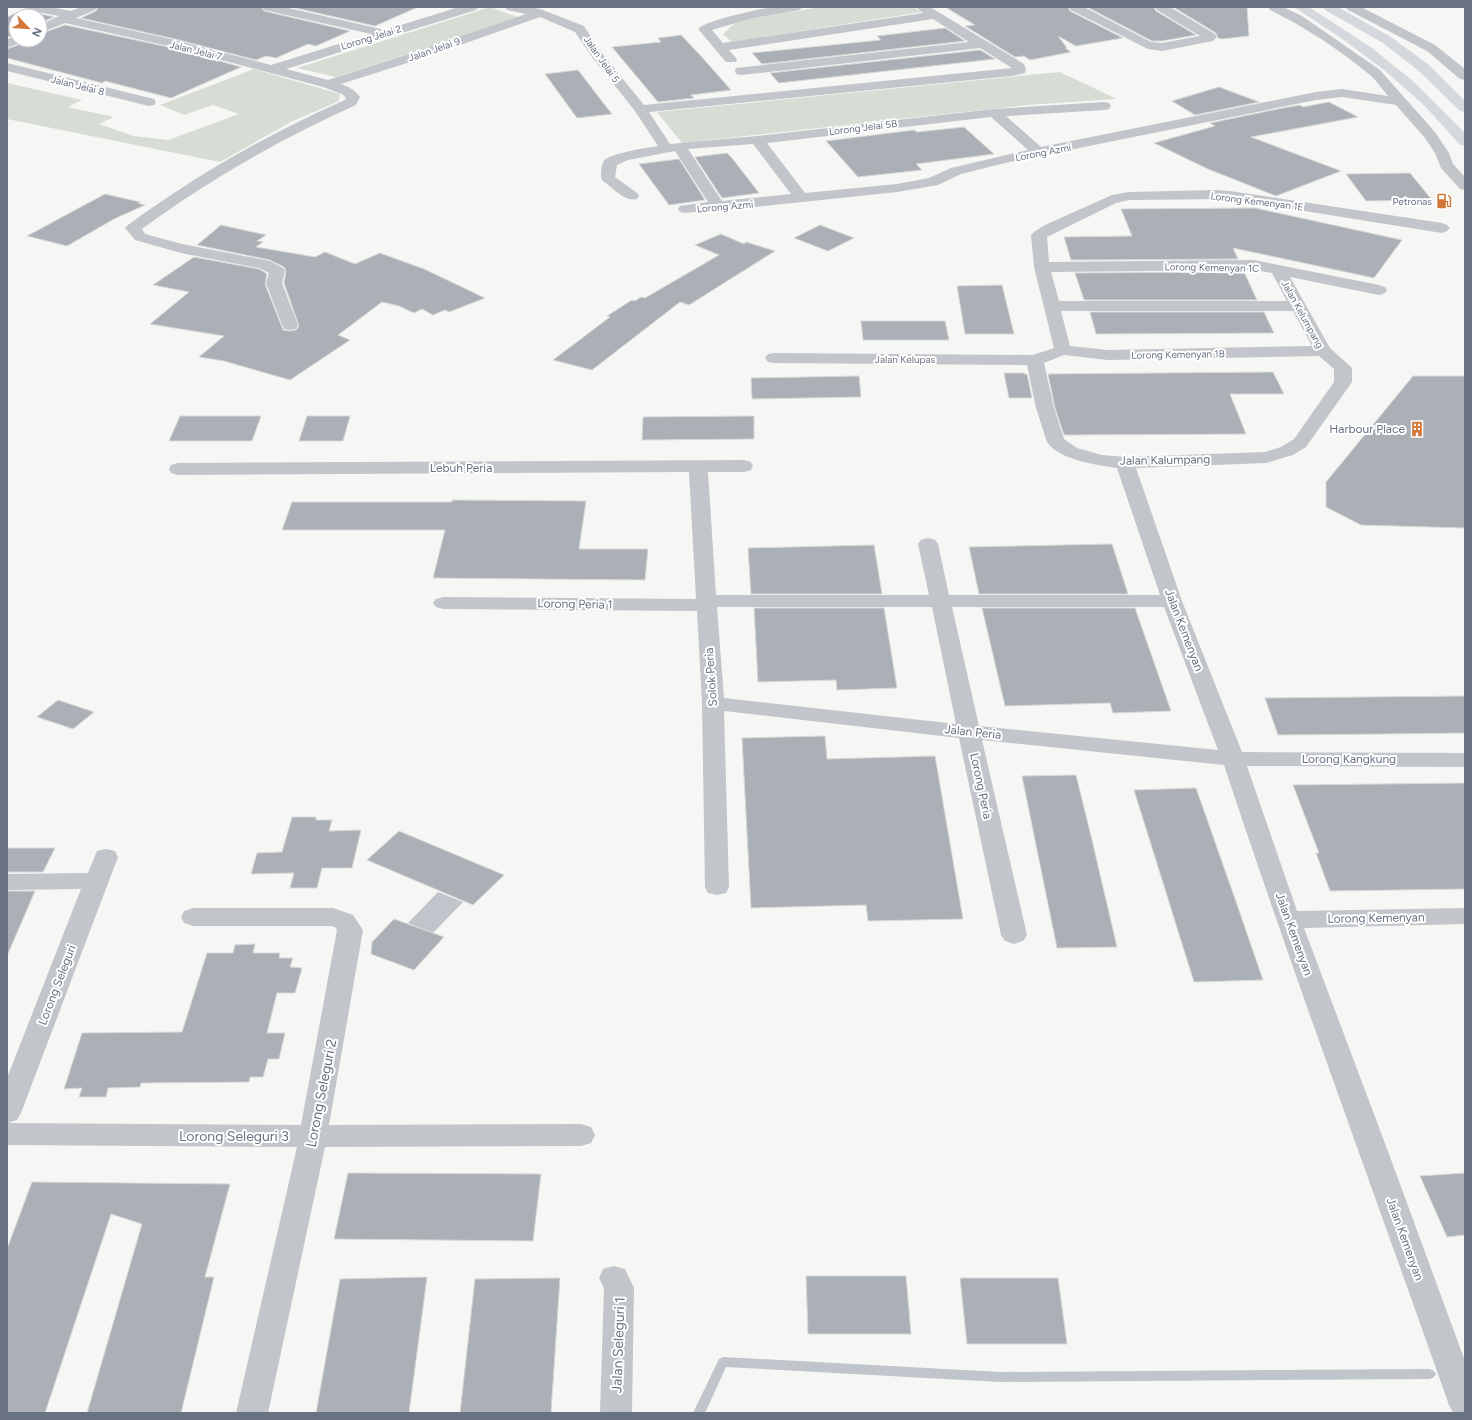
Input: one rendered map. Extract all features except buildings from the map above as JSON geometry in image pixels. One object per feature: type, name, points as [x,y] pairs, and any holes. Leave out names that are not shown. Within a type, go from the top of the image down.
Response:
[{"type":"main road","points":[[1300,7],[1333,25],[1370,50],[1448,122],[1465,142]]},
{"type":"main road","points":[[1329,7],[1359,23],[1393,45],[1424,68],[1465,108]]},
{"type":"street","name":"Jalan Jelai 7","points":[[31,7],[328,84],[347,91],[353,98],[351,102],[269,140],[132,228],[140,237],[180,248],[264,264],[277,271],[274,283],[290,325]]},
{"type":"street","points":[[48,26],[91,7]]},
{"type":"street","points":[[268,7],[383,34]]},
{"type":"street","name":"Lorong Jelai 2","points":[[272,69],[472,7]]},
{"type":"street","name":"Jalan Jelai 5","points":[[511,7],[540,13],[580,29],[596,54],[719,207]]},
{"type":"street","points":[[760,96],[722,47],[704,28],[743,16],[796,7]]},
{"type":"street","points":[[640,109],[1020,70],[1019,66],[922,7]]},
{"type":"street","points":[[1075,7],[1148,45],[1162,47],[1211,37],[1210,35],[1160,7]]},
{"type":"street","points":[[1274,7],[1298,19],[1337,45],[1374,73],[1430,135],[1442,153],[1446,165],[1465,186]]},
{"type":"street","points":[[1352,7],[1431,48],[1465,76]]},
{"type":"street","name":"Jalan Jelai 9","points":[[328,84],[540,13]]},
{"type":"street","points":[[722,47],[934,15]]},
{"type":"street","points":[[741,71],[982,44]]},
{"type":"street","name":"Jalan Jelai 8","points":[[7,67],[149,102]]},
{"type":"street","name":"Lorong Azmi","points":[[685,209],[719,207],[897,188],[933,182],[956,171],[1316,96],[1342,93],[1400,102]]},
{"type":"street","name":"Lorong Jelai 5B","points":[[632,196],[608,178],[610,163],[624,157],[672,147],[757,140],[994,112],[1104,106]]},
{"type":"street","points":[[994,112],[1039,153]]},
{"type":"street","points":[[757,140],[801,198]]},
{"type":"street","name":"Lorong Kemenyan 1E","points":[[1042,267],[1039,235],[1050,228],[1112,199],[1129,196],[1230,195],[1442,228]]},
{"type":"street","name":"Lorong Kemenyan 1C","points":[[1042,267],[1254,265],[1379,290]]},
{"type":"street","points":[[1042,267],[1063,350]]},
{"type":"street","name":"Jalan Kelumpang","points":[[1266,456],[1288,451],[1300,443],[1343,382],[1343,368],[1323,351],[1278,270]]},
{"type":"street","points":[[1052,306],[1298,306]]},
{"type":"street","name":"Lorong Kemenyan 1B","points":[[1035,360],[1063,350],[1108,356],[1323,351]]},
{"type":"street","name":"Jalan Kelupas","points":[[774,358],[1035,360]]},
{"type":"street","name":"Jalan Kalumpang","points":[[1035,360],[1045,408],[1056,442],[1071,452],[1101,460],[1125,463],[1266,456]]},
{"type":"street","name":"Jalan Kemenyan","points":[[1125,463],[1172,602],[1233,759],[1288,920],[1372,1146],[1465,1405]]},
{"type":"street","name":"Lebuh Peria","points":[[178,469],[744,466]]},
{"type":"street","name":"Solok Peria","points":[[698,467],[713,702],[718,887]]},
{"type":"street","name":"Lorong Peria","points":[[928,544],[1014,935]]},
{"type":"street","name":"Lorong Peria 1","points":[[444,603],[940,601],[1172,602]]},
{"type":"street","name":"Jalan Peria","points":[[713,702],[969,732],[1233,759]]},
{"type":"street","name":"Lorong Kangkung","points":[[1233,759],[1465,760]]},
{"type":"street","name":"Lorong Seleguri","points":[[7,1113],[106,856]]},
{"type":"street","points":[[7,882],[97,881]]},
{"type":"street","name":"Lorong Kemenyan","points":[[1288,920],[1465,916]]},
{"type":"street","name":"Lorong Seleguri 2","points":[[193,917],[333,917],[340,919],[348,925],[350,935],[314,1136],[252,1413]]},
{"type":"street","name":"Lorong Seleguri 3","points":[[7,1134],[314,1136],[581,1135]]},
{"type":"street","name":"Jalan Seleguri 1","points":[[614,1278],[619,1288],[616,1413]]},
{"type":"shaded area","points":[[490,7],[520,18],[336,77],[297,68]]},
{"type":"shaded area","points":[[821,7],[913,7],[922,12],[732,42],[723,34],[737,21]]},
{"type":"shaded area","points":[[254,69],[340,94],[339,101],[291,122],[220,162],[7,119],[7,83],[82,100],[68,107],[114,117],[99,124],[134,136],[168,140],[239,114],[213,105],[184,115],[160,105]]},
{"type":"shaded area","points":[[1060,72],[1117,99],[1027,105],[682,143],[657,112]]},
{"type":"shaded area","points":[[438,892],[463,902],[433,933],[408,923]]},
{"type":"waterway","points":[[699,1413],[723,1362],[1000,1377],[1430,1374]]},
{"type":"place","name":"Petronas","points":[[1444,201]]},
{"type":"place","name":"Harbour Place","points":[[1417,429]]}]
